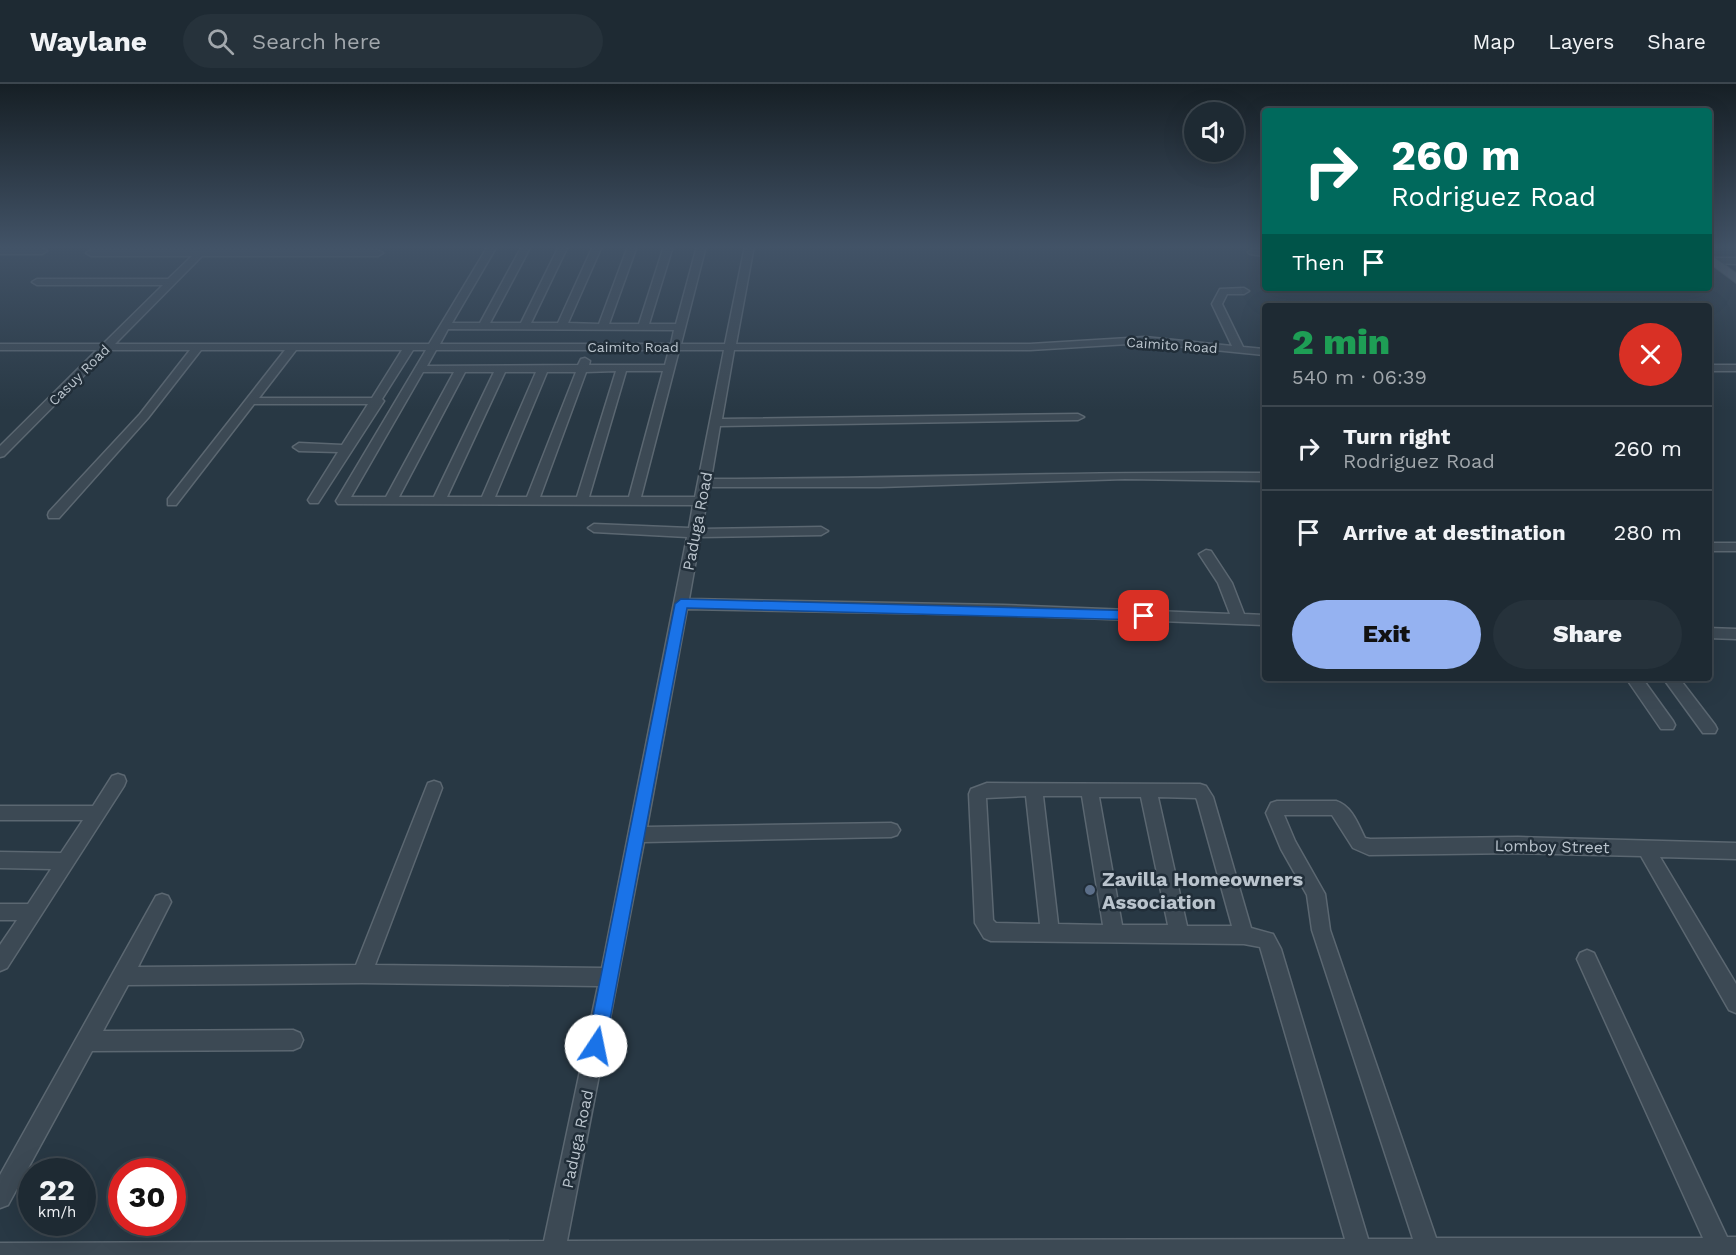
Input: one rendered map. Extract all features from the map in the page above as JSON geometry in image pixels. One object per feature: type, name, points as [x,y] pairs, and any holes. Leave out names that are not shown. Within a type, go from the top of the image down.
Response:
[{"type":"street","name":"Casuy Road","points":[[0,453],[153,301]]},
{"type":"street","points":[[459,301],[342,501],[701,501]]},
{"type":"street","points":[[483,327],[497,301]]},
{"type":"street","points":[[524,327],[537,301]]},
{"type":"street","points":[[562,326],[573,301]]},
{"type":"street","points":[[603,326],[613,301]]},
{"type":"street","points":[[643,326],[651,301]]},
{"type":"street","points":[[634,501],[688,301]]},
{"type":"street","name":"Paduga Road","points":[[554,1254],[610,977],[739,301]]},
{"type":"street","points":[[1218,301],[1217,303],[1239,350]]},
{"type":"street","points":[[444,326],[681,327]]},
{"type":"street","name":"Caimito Road","points":[[0,347],[109,345],[1030,347],[1137,340],[1262,352]]},
{"type":"street","points":[[54,515],[144,416],[199,346]]},
{"type":"street","points":[[172,502],[294,346]]},
{"type":"street","points":[[314,500],[378,401],[410,346]]},
{"type":"street","points":[[532,501],[590,346]]},
{"type":"street","points":[[487,501],[543,368]]},
{"type":"street","points":[[582,501],[622,368]]},
{"type":"street","points":[[420,369],[670,368]]},
{"type":"street","points":[[1712,368],[1736,368]]},
{"type":"street","points":[[391,500],[461,369]]},
{"type":"street","points":[[439,500],[501,369]]},
{"type":"street","points":[[250,401],[378,401]]},
{"type":"street","points":[[716,423],[1078,417]]},
{"type":"street","points":[[299,447],[346,449]]},
{"type":"street","points":[[705,483],[880,483],[1125,475],[1262,477]]},
{"type":"street","points":[[326,480],[351,485]]},
{"type":"street","points":[[594,528],[695,533],[821,531]]},
{"type":"street","points":[[1712,547],[1736,548]]},
{"type":"street","points":[[1206,554],[1225,582],[1239,619]]},
{"type":"street","points":[[681,604],[1003,610],[1262,620]]},
{"type":"street","points":[[1712,633],[1736,634]]},
{"type":"street","points":[[1636,681],[1667,725]]},
{"type":"street","points":[[1673,681],[1709,729]]},
{"type":"street","points":[[0,962],[118,781]]},
{"type":"street","points":[[362,974],[434,788]]},
{"type":"street","points":[[1034,789],[1050,934]]},
{"type":"street","points":[[1244,935],[1203,794],[1197,789],[987,790],[981,791],[975,797],[984,923],[987,929],[998,933],[1262,937],[1272,949],[1359,1248]]},
{"type":"street","points":[[1089,790],[1114,934]]},
{"type":"street","points":[[1148,790],[1179,934]]},
{"type":"street","name":"Lomboy Street","points":[[1428,1249],[1320,930],[1316,894],[1287,844],[1275,810],[1280,807],[1336,808],[1343,814],[1359,843],[1369,847],[1518,845],[1736,851]]},
{"type":"street","points":[[0,813],[95,813]]},
{"type":"street","points":[[637,835],[891,830]]},
{"type":"street","points":[[1646,848],[1736,1003]]},
{"type":"street","points":[[0,860],[64,861]]},
{"type":"street","points":[[0,1197],[162,902]]},
{"type":"street","points":[[0,912],[32,912]]},
{"type":"street","points":[[0,1255],[554,1254],[1359,1248],[1728,1249],[1587,959]]},
{"type":"street","points":[[123,976],[362,974],[610,977]]},
{"type":"street","points":[[87,1041],[293,1040]]},
{"type":"place","name":"Zavilla Homeowners Association","points":[[1090,890]]},
{"type":"route","points":[[596,1046],[681,604],[1003,610],[1144,616]]}]
